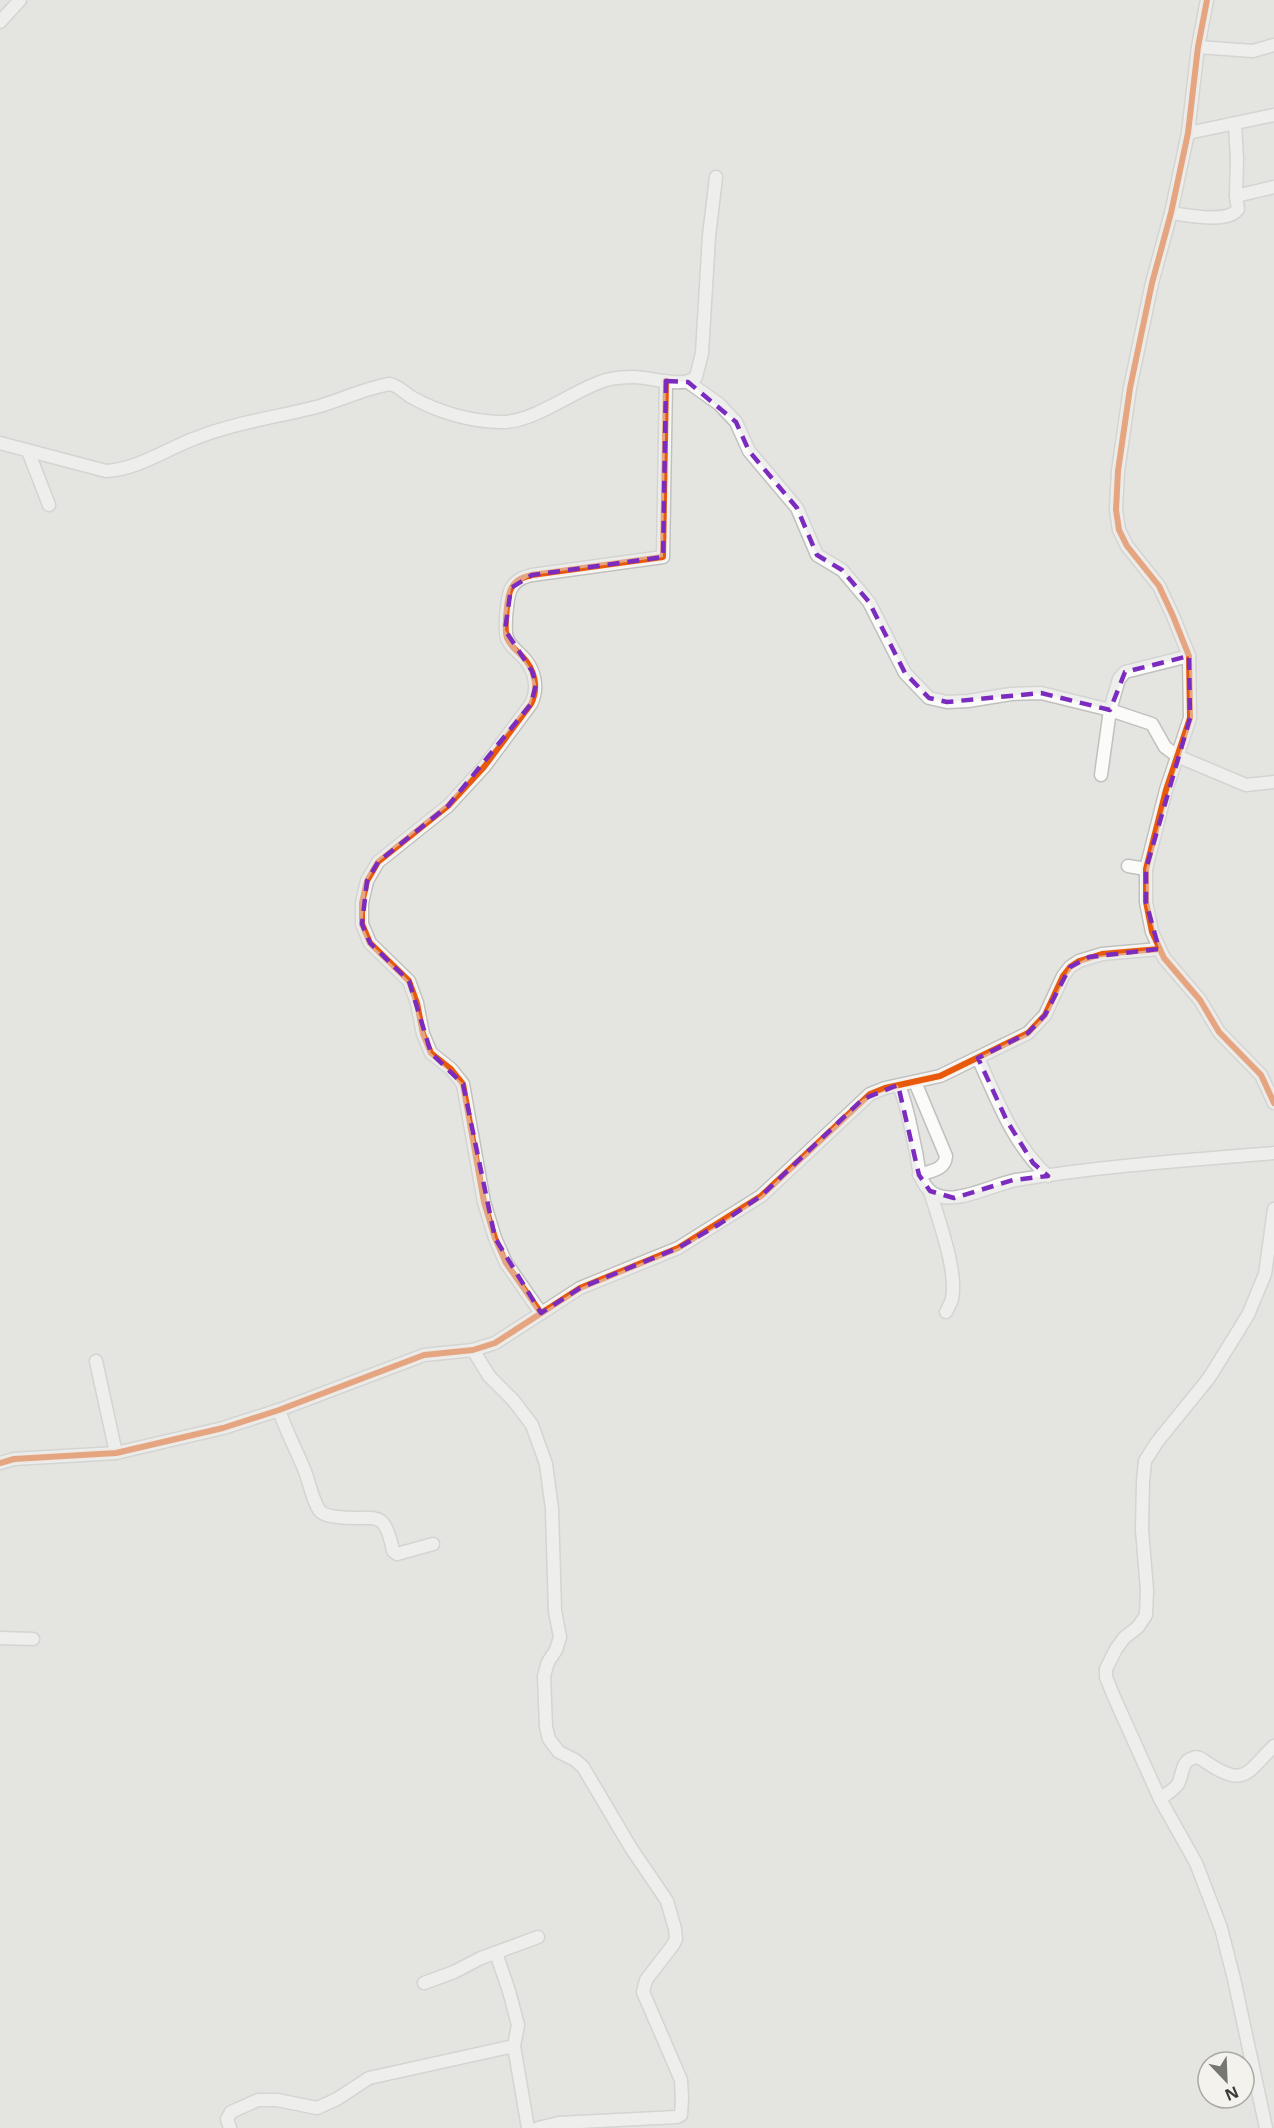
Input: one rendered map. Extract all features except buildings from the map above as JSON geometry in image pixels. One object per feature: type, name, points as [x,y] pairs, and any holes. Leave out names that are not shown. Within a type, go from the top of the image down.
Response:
[{"type":"street","points":[[0,22],[20,0]]},
{"type":"street","points":[[1207,0],[1198,47],[1188,133],[1171,213],[1152,283],[1130,388],[1118,471],[1116,510],[1119,530],[1127,546],[1159,585],[1189,656],[1190,718],[1166,790],[1146,869],[1146,902],[1152,932],[1158,949],[1173,971],[1200,1000],[1219,1032],[1271,1084],[1274,1102]]},
{"type":"street","points":[[1198,47],[1253,51],[1274,45]]},
{"type":"street","points":[[1188,133],[1274,115]]},
{"type":"street","points":[[1171,213],[1225,217],[1235,213],[1238,209],[1235,124]]},
{"type":"street","points":[[0,443],[106,471],[117,470],[159,456],[195,438],[230,426],[320,406],[390,384],[437,409],[478,420],[501,422],[517,420],[608,380],[633,377],[688,382],[696,378],[702,353],[709,236],[716,177]]},
{"type":"street","points":[[1236,196],[1274,187]]},
{"type":"street","points":[[541,1313],[506,1263],[495,1238],[484,1202],[463,1084],[451,1068],[430,1053],[409,981],[370,943],[362,924],[362,903],[367,881],[378,862],[448,806],[483,767],[535,696],[536,684],[532,671],[507,640],[505,630],[511,588],[520,579],[532,575],[663,557],[666,381]]},
{"type":"street","points":[[688,382],[719,404],[736,422],[749,451],[797,508],[817,555],[842,570],[869,602],[904,673],[929,698],[947,702],[1011,694],[1041,693],[1110,710],[1152,724],[1165,747],[1178,756],[1246,785],[1274,782]]},
{"type":"street","points":[[28,451],[49,505]]},
{"type":"street","points":[[1101,775],[1110,710],[1119,679],[1125,672],[1189,656]]},
{"type":"street","points":[[1128,866],[1146,869]]},
{"type":"street","points":[[0,1463],[14,1460],[116,1454],[223,1428],[279,1410],[424,1355],[473,1350],[495,1343],[580,1288],[670,1252],[761,1197],[863,1099],[878,1090],[940,1076],[1028,1033],[1050,1007],[1063,976],[1070,967],[1089,957],[1158,949]]},
{"type":"street","points":[[978,1058],[1007,1121],[1033,1163],[1048,1176]]},
{"type":"street","points":[[915,1082],[946,1156],[941,1168],[919,1175]]},
{"type":"street","points":[[899,1086],[905,1099],[919,1175],[930,1191],[945,1239],[953,1282],[952,1300],[946,1312]]},
{"type":"street","points":[[930,1191],[942,1197],[954,1198],[1013,1180],[1155,1163],[1274,1153]]},
{"type":"street","points":[[1266,2128],[1221,1928],[1196,1863],[1160,1798],[1106,1677],[1106,1669],[1116,1649],[1138,1627],[1146,1615],[1148,1590],[1142,1530],[1145,1461],[1157,1442],[1209,1377],[1248,1315],[1265,1274],[1274,1209]]},
{"type":"street","points":[[473,1350],[489,1376],[513,1400],[532,1425],[546,1464],[552,1509],[555,1611],[560,1637],[544,1676],[546,1727],[549,1739],[559,1752],[584,1767],[631,1848],[667,1901],[676,1939],[646,1980],[644,1992],[681,2080],[681,2115],[559,2123],[538,2128]]},
{"type":"street","points":[[96,1361],[116,1454]]},
{"type":"street","points":[[279,1410],[305,1470],[318,1509],[325,1515],[377,1518],[385,1523],[389,1530],[393,1551],[397,1554],[433,1544]]},
{"type":"street","points":[[0,1638],[33,1639]]},
{"type":"street","points":[[1160,1798],[1177,1785],[1187,1761],[1193,1758],[1201,1759],[1222,1772],[1235,1776],[1257,1766],[1274,1746]]},
{"type":"street","points":[[424,1983],[538,1937]]},
{"type":"street","points":[[496,1953],[518,2025],[514,2046],[528,2128]]},
{"type":"street","points":[[230,2128],[227,2119],[231,2112],[258,2100],[277,2100],[317,2108],[337,2099],[369,2078],[514,2046]]},
{"type":"highlighted area","points":[[666,381],[688,382],[736,422],[749,451],[797,508],[817,555],[842,570],[869,602],[905,673],[929,698],[947,702],[1041,693],[1110,710],[1125,672],[1189,656],[1190,718],[1146,869],[1146,902],[1159,949],[1089,957],[1070,967],[1045,1015],[1028,1033],[978,1058],[1007,1121],[1033,1163],[1048,1176],[1013,1180],[954,1198],[930,1191],[919,1175],[898,1085],[863,1099],[761,1196],[718,1225],[678,1248],[580,1288],[541,1313],[495,1238],[463,1084],[431,1053],[409,981],[370,943],[362,924],[367,881],[378,862],[448,806],[531,704],[536,684],[532,671],[505,630],[511,588],[532,575],[663,557]]},
{"type":"cycle path","points":[[1207,0],[1198,47],[1188,133],[1171,213],[1152,283],[1130,388],[1118,471],[1116,510],[1119,530],[1127,546],[1159,586],[1189,656],[1190,718],[1166,790],[1146,869],[1146,902],[1152,932],[1164,958],[1200,1000],[1219,1032],[1261,1075],[1274,1103]]},
{"type":"cycle path","points":[[541,1313],[506,1263],[495,1238],[484,1202],[463,1084],[451,1069],[431,1053],[423,1034],[417,1003],[409,981],[370,943],[362,924],[362,903],[367,881],[378,862],[448,806],[484,767],[531,704],[535,692],[533,673],[510,643],[506,634],[507,604],[514,584],[532,575],[663,557],[666,381]]},
{"type":"cycle path","points":[[0,1463],[14,1459],[116,1453],[223,1428],[279,1410],[424,1355],[473,1350],[495,1343],[580,1288],[678,1248],[761,1196],[870,1094],[885,1088],[940,1076],[1028,1033],[1045,1015],[1063,976],[1079,961],[1102,954],[1159,949]]}]
